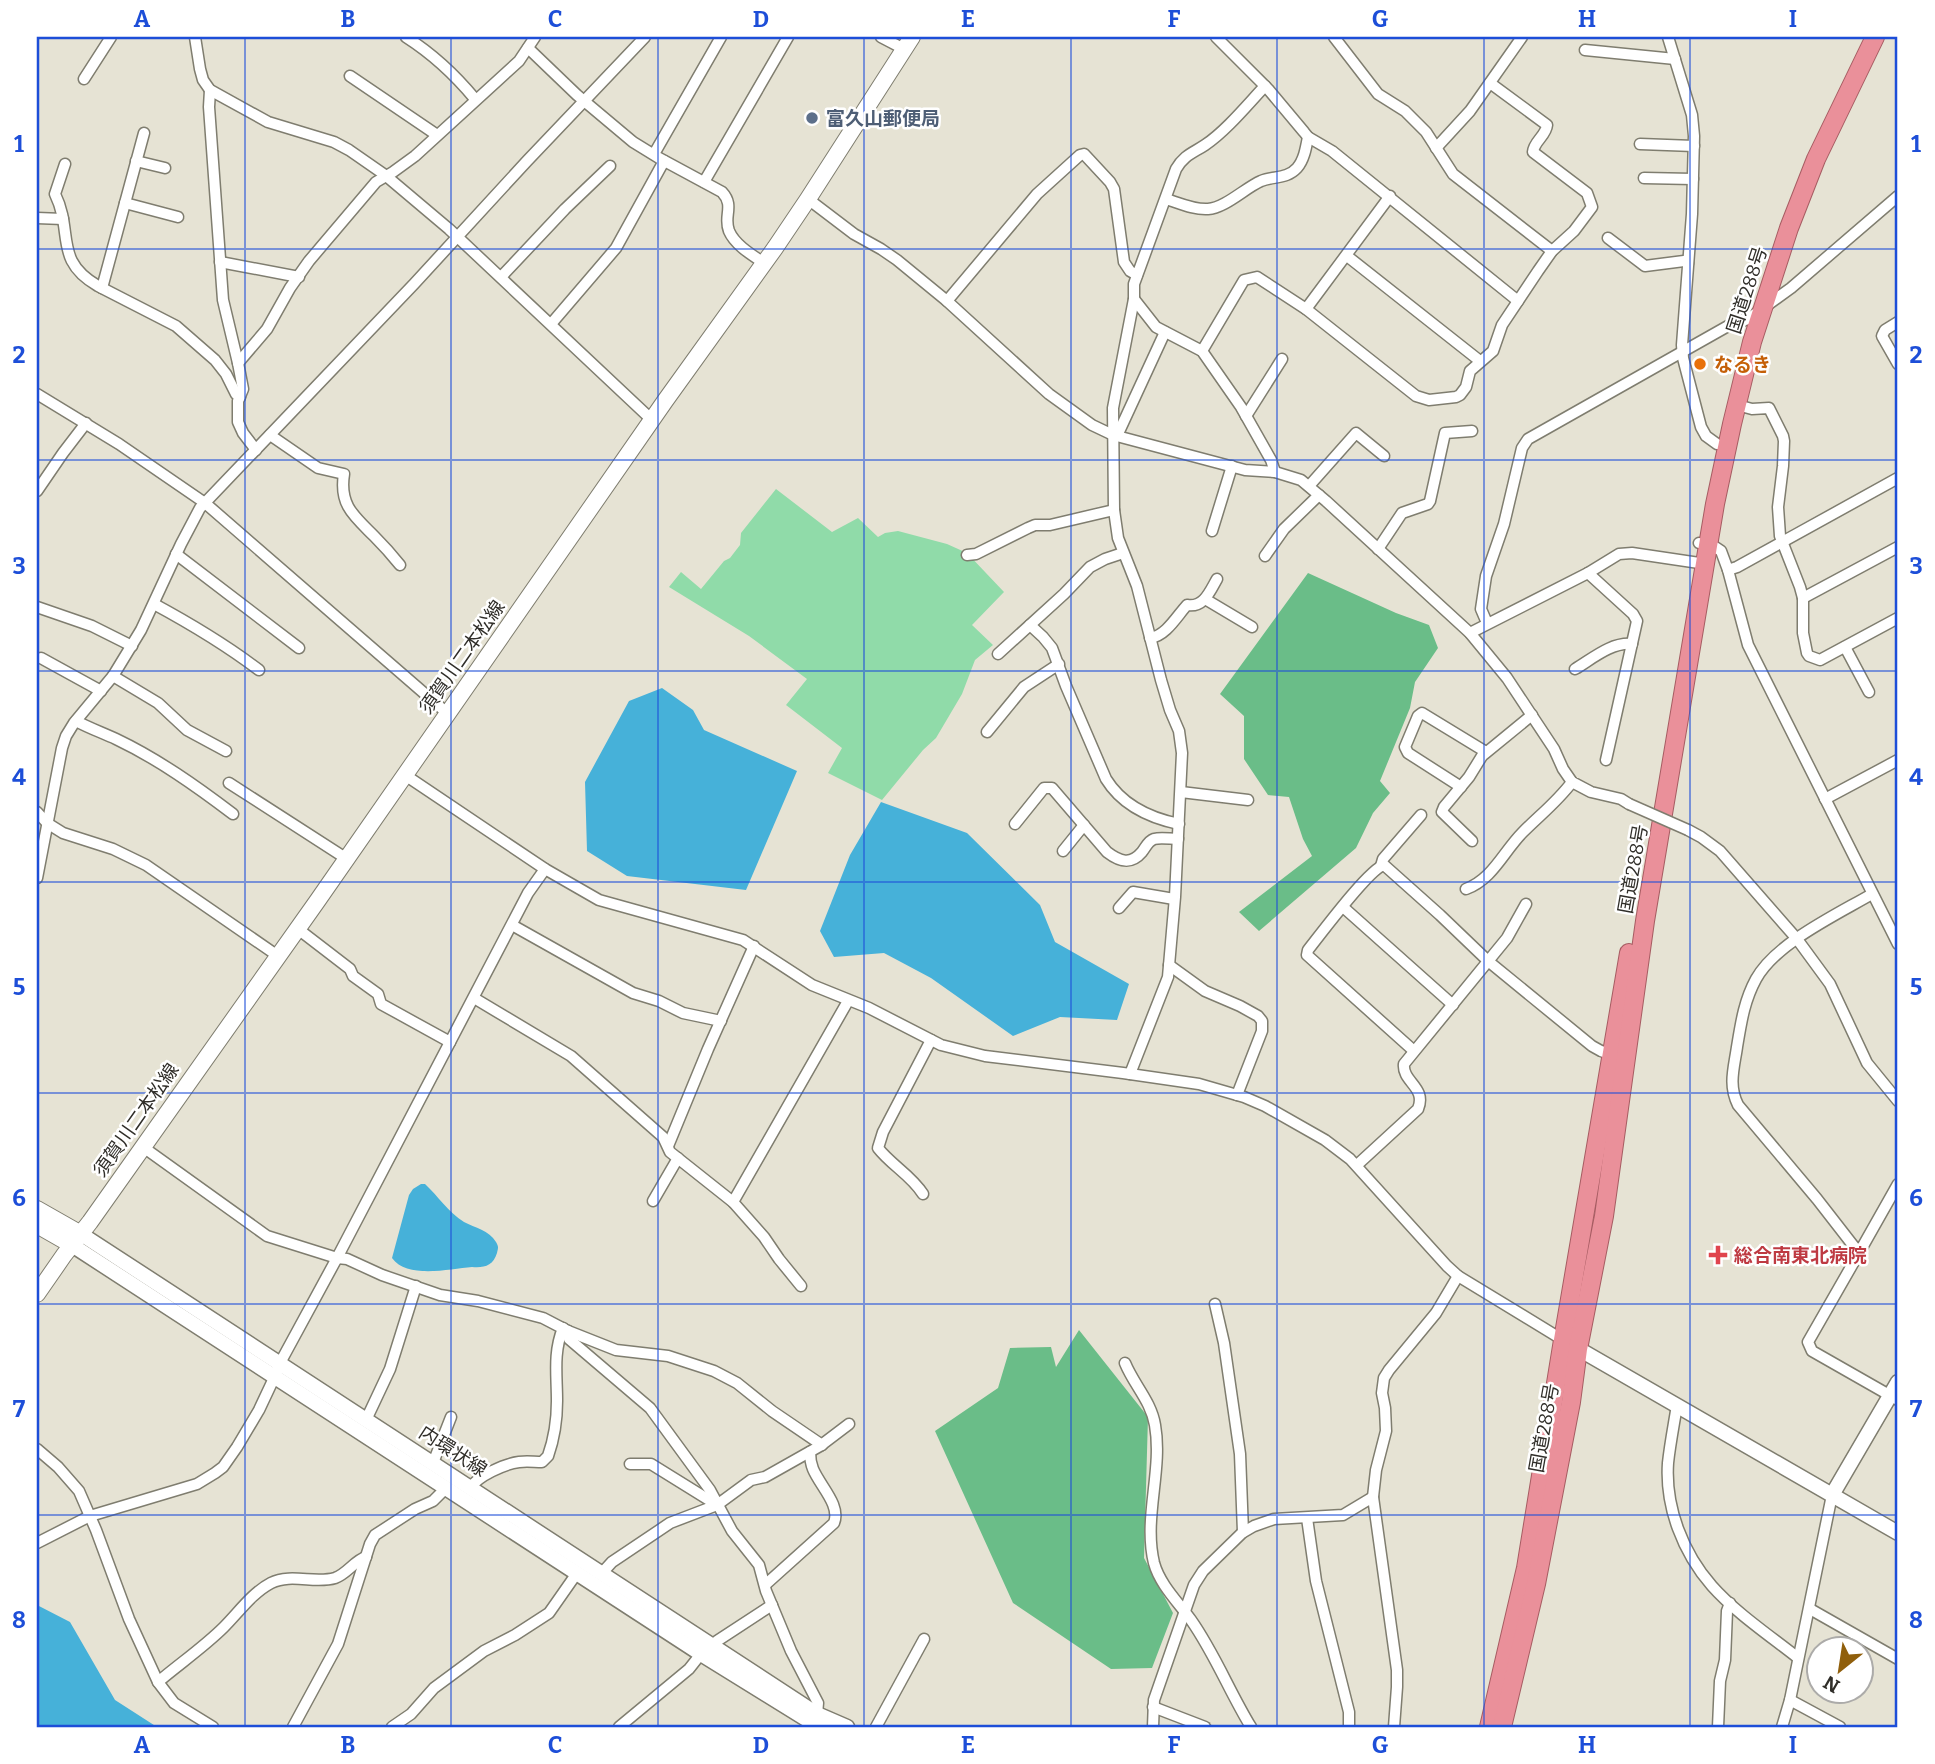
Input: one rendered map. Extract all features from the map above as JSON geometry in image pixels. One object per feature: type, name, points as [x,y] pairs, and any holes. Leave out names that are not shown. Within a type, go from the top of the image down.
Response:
[{"type":"highway","name":"国道288号","points":[[1704,544],[1737,405],[1755,314],[1784,212],[1811,143],[1863,37]]},
{"type":"highway","name":"国道288号","points":[[1502,1727],[1539,1571],[1571,1402],[1570,1344],[1604,1216],[1645,921],[1717,444],[1728,391],[1816,159],[1875,37]]},
{"type":"highway","name":"国道288号","points":[[1489,1727],[1526,1568],[1570,1344],[1612,1055],[1701,563]]},
{"type":"main road","name":"須賀川二本松線","points":[[37,1294],[298,929],[764,263],[908,43]]},
{"type":"main road","name":"内環状線","points":[[37,1209],[76,1240]]},
{"type":"main road","name":"内環状線","points":[[37,1225],[76,1240]]},
{"type":"street","points":[[84,79],[111,37]]},
{"type":"street","points":[[195,37],[203,80],[210,90],[268,122],[334,142],[386,175],[449,229],[652,420]]},
{"type":"street","points":[[406,37],[466,88],[475,100]]},
{"type":"street","points":[[239,363],[267,329],[309,261],[376,182],[415,156],[519,61],[535,37]]},
{"type":"street","points":[[37,878],[66,736],[113,676],[132,646],[197,513],[645,37]]},
{"type":"street","points":[[654,154],[721,37]]},
{"type":"street","points":[[704,182],[788,37]]},
{"type":"street","points":[[881,37],[908,43]]},
{"type":"street","points":[[1217,37],[1265,86],[1308,138],[1332,151],[1518,301]]},
{"type":"street","points":[[1334,37],[1373,89],[1405,110],[1426,132],[1453,174],[1552,251]]},
{"type":"street","points":[[1436,148],[1470,111],[1522,37]]},
{"type":"street","points":[[1668,37],[1692,115],[1694,146],[1683,358],[1701,427],[1706,436],[1717,444]]},
{"type":"street","points":[[528,48],[577,95],[633,142],[719,189],[729,203],[729,232],[739,244],[764,263]]},
{"type":"street","points":[[1585,50],[1675,58]]},
{"type":"street","points":[[350,76],[437,135]]},
{"type":"street","points":[[1202,351],[1244,280],[1257,277],[1306,309],[1407,391],[1424,400],[1461,395],[1470,371],[1493,351],[1502,325],[1552,251],[1574,231],[1592,207],[1587,193],[1533,152],[1533,147],[1547,130],[1544,121],[1490,83]]},
{"type":"street","points":[[1130,1073],[1168,977],[1182,753],[1179,731],[1170,710],[1137,586],[1118,538],[1114,510],[1113,408],[1134,299],[1134,284],[1176,169],[1181,160],[1211,140],[1265,86]]},
{"type":"street","points":[[210,90],[223,300],[243,389],[238,401],[238,422],[256,450]]},
{"type":"street","points":[[102,288],[144,133]]},
{"type":"street","points":[[1166,199],[1198,209],[1218,207],[1260,181],[1290,174],[1298,168],[1308,138]]},
{"type":"street","points":[[1640,144],[1694,146]]},
{"type":"street","points":[[947,302],[1037,194],[1084,154],[1114,189],[1124,262],[1130,271],[1137,275]]},
{"type":"street","points":[[136,161],[165,168]]},
{"type":"street","points":[[551,324],[616,248],[664,161]]},
{"type":"street","points":[[65,164],[55,194],[62,210],[74,267],[88,281],[176,326],[215,360],[240,397]]},
{"type":"street","points":[[501,277],[610,166]]},
{"type":"street","points":[[1644,178],[1693,179]]},
{"type":"street","points":[[1487,623],[1481,609],[1486,576],[1504,524],[1525,442],[1728,326],[1755,314],[1791,288],[1898,196]]},
{"type":"street","points":[[1306,309],[1390,197]]},
{"type":"street","points":[[808,199],[854,234],[889,254],[1049,394],[1092,425],[1115,435],[1245,470],[1275,472],[1301,480],[1309,486],[1470,633],[1507,678],[1554,749],[1572,782],[1591,792],[1621,799],[1688,830],[1720,851],[1797,939],[1830,984],[1867,1063],[1898,1101]]},
{"type":"street","points":[[125,203],[178,217]]},
{"type":"street","points":[[37,218],[63,219]]},
{"type":"street","points":[[1608,238],[1645,266],[1684,261],[1689,263]]},
{"type":"street","points":[[1347,256],[1480,361]]},
{"type":"street","points":[[220,262],[299,277]]},
{"type":"street","points":[[1134,299],[1156,327],[1202,351],[1246,416],[1275,472]]},
{"type":"street","points":[[1898,322],[1885,330],[1882,336],[1898,364]]},
{"type":"street","points":[[1115,435],[1165,332]]},
{"type":"street","points":[[1246,416],[1282,359]]},
{"type":"street","points":[[37,394],[168,476],[205,503],[447,713]]},
{"type":"street","points":[[1737,405],[1752,409],[1769,408],[1783,436],[1783,466],[1778,507],[1780,536],[1796,574],[1802,598],[1803,633],[1809,656],[1820,660],[1898,618]]},
{"type":"street","points":[[37,491],[86,423]]},
{"type":"street","points":[[1378,549],[1402,513],[1427,504],[1445,433],[1472,431]]},
{"type":"street","points":[[1309,486],[1356,433],[1384,456]]},
{"type":"street","points":[[270,435],[318,468],[344,474],[343,494],[350,511],[400,565]]},
{"type":"street","points":[[1212,531],[1232,466]]},
{"type":"street","points":[[1728,570],[1898,479]]},
{"type":"street","points":[[1265,556],[1284,529],[1319,495]]},
{"type":"street","points":[[967,555],[976,554],[1028,527],[1051,525],[1114,510]]},
{"type":"street","points":[[1704,544],[1721,551],[1748,645],[1898,944]]},
{"type":"street","points":[[1802,598],[1898,547]]},
{"type":"street","points":[[998,654],[1064,594],[1090,566],[1123,553]]},
{"type":"street","points":[[1470,633],[1626,553],[1701,563]]},
{"type":"street","points":[[176,554],[299,648]]},
{"type":"street","points":[[1588,573],[1636,617],[1637,625],[1605,760]]},
{"type":"street","points":[[1150,638],[1161,634],[1187,605],[1197,605],[1205,599],[1217,579]]},
{"type":"street","points":[[1205,599],[1252,628]]},
{"type":"street","points":[[154,604],[195,626],[260,670]]},
{"type":"street","points":[[37,607],[92,626],[132,646]]},
{"type":"street","points":[[1030,625],[1048,642],[1113,791],[1124,801],[1159,820],[1179,824]]},
{"type":"street","points":[[1575,669],[1613,647],[1632,645]]},
{"type":"street","points":[[1845,647],[1869,692]]},
{"type":"street","points":[[41,658],[101,691]]},
{"type":"street","points":[[987,732],[1024,687],[1059,664]]},
{"type":"street","points":[[113,676],[158,703],[187,730],[226,751]]},
{"type":"street","points":[[1461,787],[1408,753],[1405,747],[1418,716],[1422,713],[1486,752]]},
{"type":"street","points":[[1472,841],[1442,812],[1444,807],[1486,752],[1532,715]]},
{"type":"street","points":[[76,721],[156,762],[193,784],[233,814]]},
{"type":"street","points":[[1825,799],[1898,760]]},
{"type":"street","points":[[405,775],[545,869],[599,900],[743,940],[812,985],[877,1012],[956,1050],[1199,1084],[1265,1106],[1315,1134],[1357,1165],[1458,1276],[1570,1344],[1898,1533]]},
{"type":"street","points":[[1466,889],[1484,880],[1522,833],[1572,782]]},
{"type":"street","points":[[229,783],[346,859]]},
{"type":"street","points":[[1015,824],[1044,788],[1052,788],[1117,860],[1125,862],[1133,859],[1150,840],[1178,839]]},
{"type":"street","points":[[1181,792],[1248,800]]},
{"type":"street","points":[[37,812],[47,823],[63,833],[128,855],[146,865],[278,956]]},
{"type":"street","points":[[1414,1051],[1307,955],[1308,950],[1343,907],[1381,866],[1383,859],[1421,815]]},
{"type":"street","points":[[1063,851],[1084,825]]},
{"type":"street","points":[[1381,866],[1384,865],[1391,871],[1488,961],[1592,1046],[1612,1055]]},
{"type":"street","points":[[37,1543],[90,1516],[197,1484],[223,1467],[259,1410],[277,1369],[528,893],[545,869]]},
{"type":"street","points":[[1119,908],[1133,892],[1174,899]]},
{"type":"street","points":[[1859,1253],[1738,1104],[1732,1092],[1741,1020],[1758,975],[1775,956],[1797,939],[1872,894]]},
{"type":"street","points":[[1357,1165],[1418,1109],[1421,1101],[1419,1094],[1403,1069],[1404,1064],[1507,938],[1526,904]]},
{"type":"street","points":[[1343,907],[1452,1005]]},
{"type":"street","points":[[512,925],[633,993],[683,1013],[721,1021]]},
{"type":"street","points":[[298,929],[378,994],[381,1004],[450,1042]]},
{"type":"street","points":[[668,1146],[754,946]]},
{"type":"street","points":[[1169,965],[1205,991],[1240,1006],[1262,1021],[1262,1031],[1237,1095]]},
{"type":"street","points":[[474,998],[571,1056],[663,1137],[670,1152],[733,1202],[801,1286]]},
{"type":"street","points":[[733,1202],[848,1001]]},
{"type":"street","points":[[923,1195],[912,1180],[878,1148],[883,1132],[931,1040]]},
{"type":"street","points":[[143,1147],[267,1236],[347,1259],[382,1275],[440,1295],[528,1313],[616,1350],[668,1356],[714,1371],[737,1383],[822,1445]]},
{"type":"street","points":[[653,1201],[678,1158]]},
{"type":"street","points":[[1894,1397],[1812,1351],[1808,1342],[1898,1184]]},
{"type":"street","name":"内環状線","points":[[76,1240],[277,1369],[446,1488],[577,1573],[707,1648]]},
{"type":"street","points":[[1394,1727],[1396,1670],[1373,1497],[1387,1431],[1382,1393],[1384,1378],[1436,1313],[1458,1276]]},
{"type":"street","points":[[366,1420],[390,1368],[416,1286]]},
{"type":"street","points":[[1215,1304],[1224,1343],[1240,1454],[1243,1532]]},
{"type":"street","points":[[470,1488],[479,1478],[512,1464],[542,1462],[548,1456],[557,1404],[555,1365],[558,1342],[565,1330]]},
{"type":"street","points":[[565,1330],[569,1339],[650,1409],[710,1490],[732,1531],[758,1565],[791,1651],[818,1703],[818,1721]]},
{"type":"street","points":[[1125,1363],[1148,1403],[1156,1428],[1151,1522],[1156,1568],[1197,1630],[1251,1727]]},
{"type":"street","name":"内環状線","points":[[277,1369],[366,1420],[433,1463],[818,1721],[846,1727]]},
{"type":"street","points":[[1782,1727],[1810,1609],[1832,1494],[1894,1397],[1898,1381]]},
{"type":"street","points":[[1677,1405],[1668,1464],[1669,1493],[1674,1518],[1690,1555],[1712,1586],[1798,1658]]},
{"type":"street","points":[[433,1463],[451,1418]]},
{"type":"street","points":[[601,1574],[612,1562],[670,1524],[716,1503],[751,1480],[765,1477],[810,1452],[849,1424]]},
{"type":"street","points":[[37,1449],[73,1482],[90,1516],[129,1619],[158,1682],[174,1703],[213,1727]]},
{"type":"street","points":[[765,1585],[836,1519],[835,1508],[814,1471],[810,1452]]},
{"type":"street","points":[[630,1464],[651,1464],[716,1503]]},
{"type":"street","points":[[293,1727],[338,1644],[375,1535],[415,1509],[433,1501],[446,1488]]},
{"type":"street","points":[[1153,1727],[1154,1700],[1196,1580],[1203,1571],[1243,1532],[1274,1519],[1343,1515],[1373,1497]]},
{"type":"street","points":[[1307,1518],[1316,1581],[1349,1712],[1349,1727]]},
{"type":"street","points":[[158,1682],[223,1628],[244,1605],[269,1584],[278,1580],[335,1577],[366,1557]]},
{"type":"street","points":[[392,1727],[415,1711],[434,1688],[484,1651],[548,1613],[577,1573]]},
{"type":"street","points":[[1718,1727],[1720,1681],[1725,1660],[1727,1611],[1730,1603]]},
{"type":"street","points":[[619,1727],[676,1682],[707,1648],[772,1605]]},
{"type":"street","points":[[1810,1609],[1898,1659]]},
{"type":"street","points":[[876,1727],[924,1639]]},
{"type":"street","points":[[1790,1700],[1840,1727]]},
{"type":"street","points":[[1153,1707],[1205,1727]]},
{"type":"green space","points":[[776,489],[832,532],[858,518],[878,537],[898,531],[947,544],[967,553],[1004,592],[972,625],[993,645],[975,660],[962,694],[936,738],[882,800],[828,773],[842,748],[786,705],[807,679],[749,636],[669,587],[681,572],[701,589],[740,545],[741,533]]},
{"type":"green space","points":[[1308,573],[1429,625],[1438,648],[1415,682],[1410,708],[1380,781],[1390,793],[1373,813],[1356,848],[1259,931],[1239,912],[1312,856],[1303,839],[1289,797],[1268,795],[1244,759],[1244,716],[1220,694]]},
{"type":"green space","points":[[1079,1330],[1148,1417],[1144,1558],[1173,1613],[1152,1668],[1111,1669],[1013,1603],[935,1431],[998,1388],[1010,1348],[1051,1347],[1056,1367]]},
{"type":"water","points":[[662,688],[693,710],[704,730],[797,771],[746,890],[627,876],[587,851],[585,782],[629,701]]},
{"type":"water","points":[[881,802],[967,833],[1040,905],[1055,942],[1129,984],[1117,1020],[1060,1017],[1013,1036],[931,978],[884,953],[834,957],[820,931],[850,855]]},
{"type":"water","points":[[421,1184],[425,1184],[458,1218],[493,1238],[498,1249],[488,1265],[418,1271],[408,1269],[392,1258],[409,1195]]},
{"type":"water","points":[[37,1605],[70,1622],[115,1700],[157,1727],[37,1727]]},
{"type":"place","name":"富久山郵便局","points":[[812,118]]},
{"type":"place","name":"なるき","points":[[1700,364]]},
{"type":"place","name":"総合南東北病院","points":[[1718,1255]]}]
